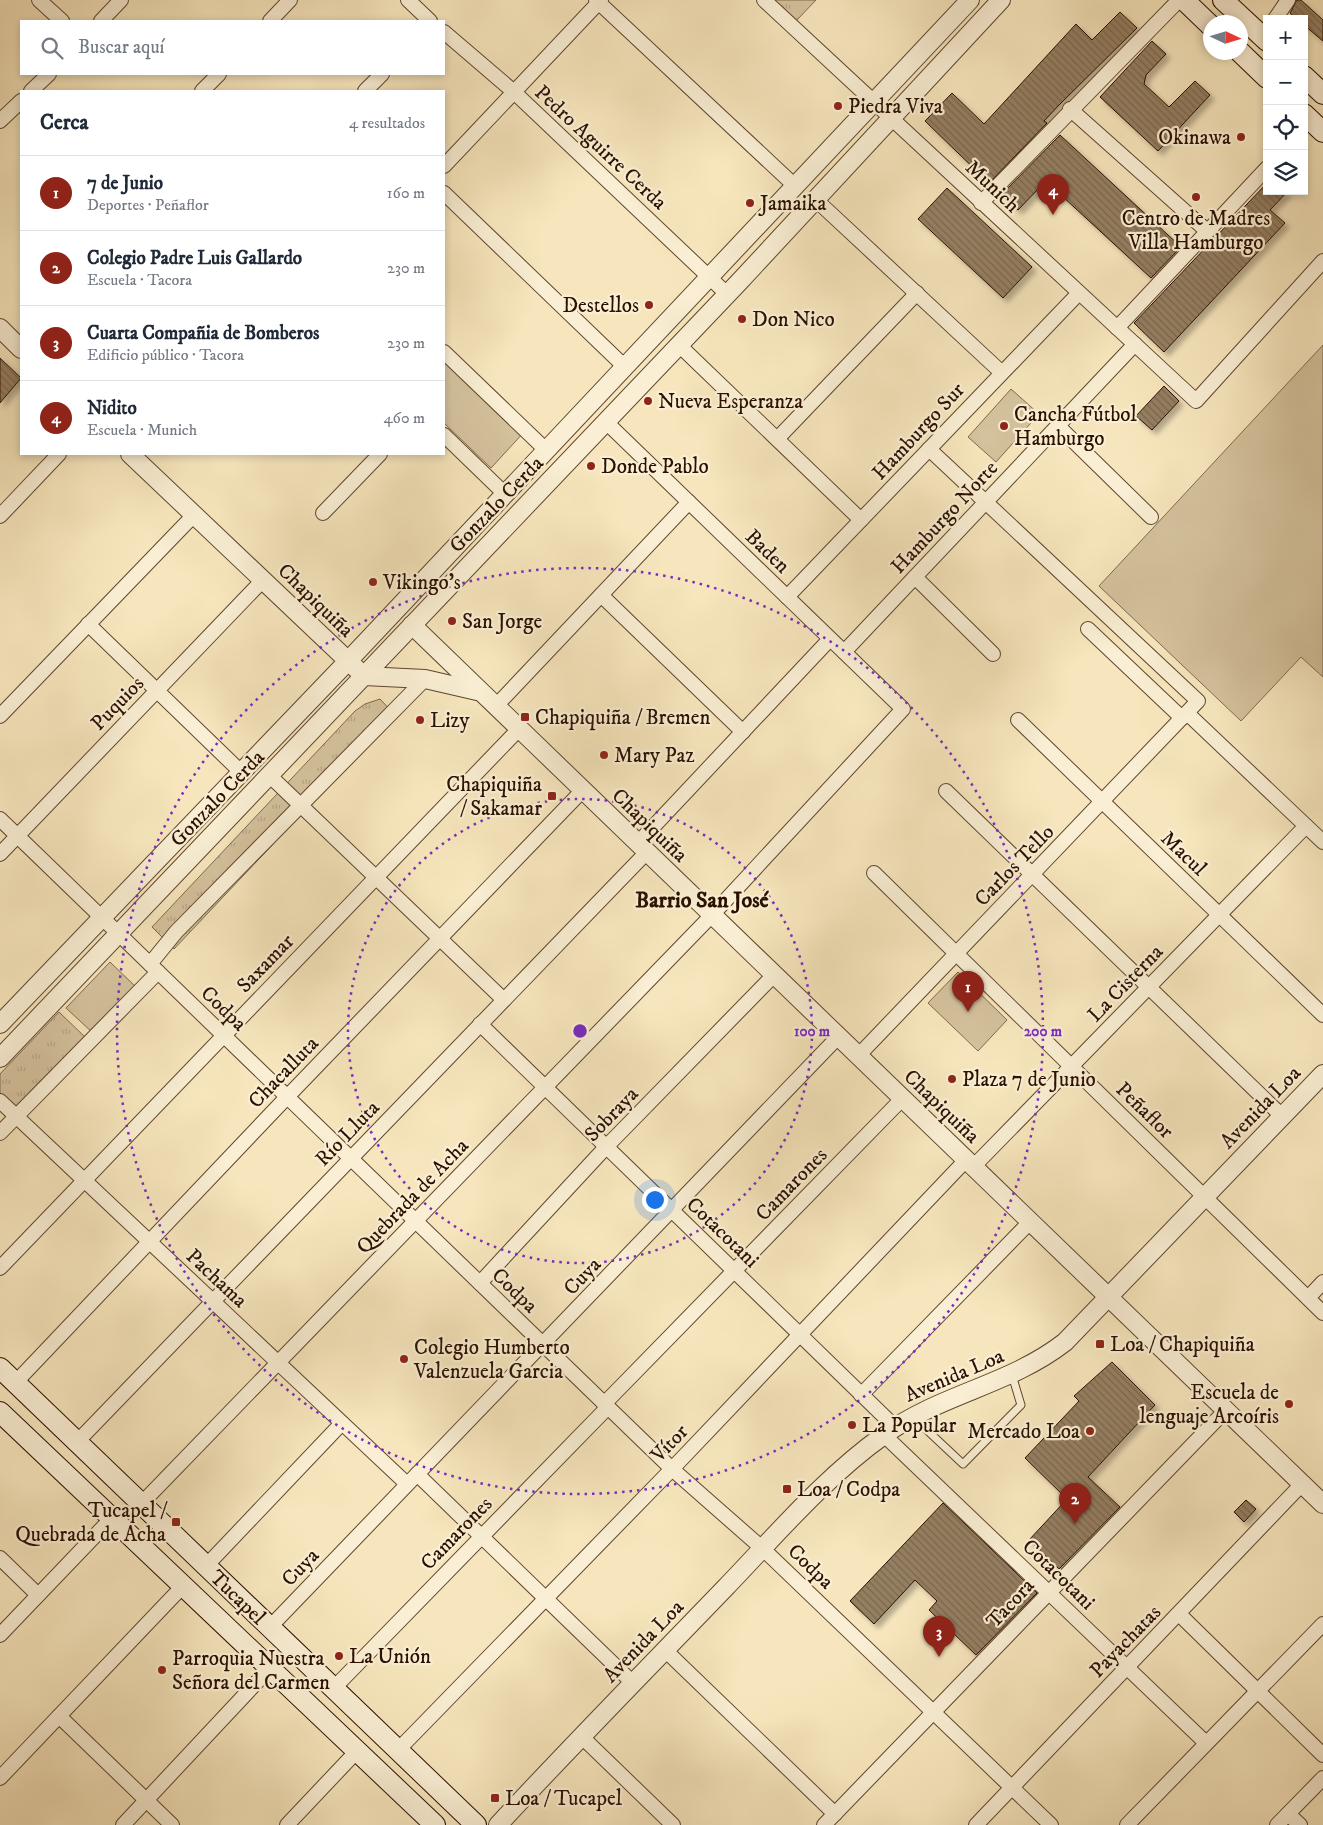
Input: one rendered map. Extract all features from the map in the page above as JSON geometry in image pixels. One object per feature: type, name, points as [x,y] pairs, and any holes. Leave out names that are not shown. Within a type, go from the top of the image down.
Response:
[{"type":"main road","points":[[1184,0],[1203,18]]},
{"type":"main road","points":[[1223,0],[1263,34]]},
{"type":"main road","points":[[1248,60],[1263,74]]},
{"type":"main road","points":[[1308,80],[1323,94]]},
{"type":"main road","name":"Tucapel","points":[[0,1368],[476,1825]]},
{"type":"main road","name":"Tucapel","points":[[0,1412],[435,1825]]},
{"type":"street","points":[[39,0],[61,20]]},
{"type":"street","points":[[102,20],[121,0]]},
{"type":"street","points":[[271,20],[290,0]]},
{"type":"street","points":[[408,0],[429,20]]},
{"type":"street","name":"Munich","points":[[764,0],[1196,401],[1323,262]]},
{"type":"street","name":"Gonzalo Cerda","points":[[0,1024],[348,661],[873,103],[968,11],[1001,0]]},
{"type":"street","points":[[981,202],[1070,109],[1179,0]]},
{"type":"street","points":[[1278,15],[1288,0]]},
{"type":"street","points":[[445,165],[599,1],[795,186]]},
{"type":"street","name":"Gonzalo Cerda","points":[[0,1058],[728,294],[890,118],[968,11]]},
{"type":"street","name":"Pedro Aguirre Cerda","points":[[445,33],[514,92],[728,294]]},
{"type":"street","points":[[32,90],[48,75]]},
{"type":"street","points":[[203,90],[218,75]]},
{"type":"street","points":[[366,90],[381,75]]},
{"type":"street","points":[[0,121],[20,102]]},
{"type":"street","points":[[1070,109],[1207,231]]},
{"type":"street","points":[[1117,328],[1263,172]]},
{"type":"street","points":[[445,194],[625,367]]},
{"type":"street","points":[[815,199],[1001,372]]},
{"type":"street","points":[[777,439],[917,293]]},
{"type":"street","name":"Hamburgo Sur","points":[[787,597],[1001,372],[1079,293]]},
{"type":"street","points":[[0,328],[20,348]]},
{"type":"street","name":"Hamburgo Norte","points":[[844,652],[1135,344]]},
{"type":"street","points":[[679,345],[861,520]]},
{"type":"street","points":[[445,353],[546,450]]},
{"type":"street","name":"Baden","points":[[606,422],[903,709]]},
{"type":"street","points":[[1058,426],[1152,517]]},
{"type":"street","points":[[445,436],[505,494]]},
{"type":"street","points":[[929,449],[985,503]]},
{"type":"street","points":[[0,516],[58,455]]},
{"type":"street","name":"Chapiquiña","points":[[131,455],[364,676]]},
{"type":"street","points":[[324,513],[379,455]]},
{"type":"street","points":[[495,707],[689,502]]},
{"type":"street","name":"Carlos Tello","points":[[858,1056],[1198,701],[985,503]]},
{"type":"street","points":[[0,716],[194,515]]},
{"type":"street","points":[[915,577],[993,654]]},
{"type":"street","name":"Puquios","points":[[0,854],[263,580]]},
{"type":"street","points":[[601,595],[743,732]]},
{"type":"street","points":[[88,624],[241,772]]},
{"type":"street","name":"Chapiquiña","points":[[412,625],[518,730],[1323,1504]]},
{"type":"street","points":[[1088,629],[1323,842]]},
{"type":"street","name":"Río Lluta","points":[[77,1442],[504,1000],[642,848],[743,732],[830,639]]},
{"type":"street","points":[[364,676],[425,679],[480,692]]},
{"type":"street","points":[[0,1133],[154,968],[176,932],[425,679]]},
{"type":"street","name":"Quebrada de Acha","points":[[141,1504],[712,915],[903,709]]},
{"type":"street","name":"Macul","points":[[1018,720],[1323,1015]]},
{"type":"street","name":"Saxamar","points":[[0,1268],[518,730]]},
{"type":"street","points":[[269,775],[504,1000]]},
{"type":"street","name":"Chacalluta","points":[[16,1383],[287,1096],[582,791]]},
{"type":"street","points":[[946,791],[1282,1116]]},
{"type":"street","name":"Codpa","points":[[0,819],[672,1469],[763,1549],[1051,1825]]},
{"type":"street","name":"La Cisterna","points":[[970,1164],[1072,1067],[1306,826]]},
{"type":"street","name":"Peñaflor","points":[[874,873],[1323,1313]]},
{"type":"street","name":"Sobraya","points":[[480,1283],[606,1147],[774,975]]},
{"type":"street","name":"Cotacotani","points":[[480,1024],[861,1395],[889,1431],[1048,1592],[1206,1743]]},
{"type":"street","name":"Cuya","points":[[270,1627],[838,1037]]},
{"type":"street","name":"Avenida Loa","points":[[498,1825],[633,1683],[835,1477],[889,1431],[912,1416],[944,1400],[1012,1375],[1039,1362],[1065,1342],[1323,1074]]},
{"type":"street","name":"Camarones","points":[[334,1688],[734,1271],[902,1099]]},
{"type":"street","name":"Pachama","points":[[0,1101],[342,1422],[481,1536],[633,1683]]},
{"type":"street","name":"Vítor","points":[[398,1750],[800,1335],[970,1164]]},
{"type":"street","points":[[861,1395],[1030,1222]]},
{"type":"street","points":[[1308,1298],[1323,1282]]},
{"type":"street","name":"Tacora","points":[[824,1825],[1226,1410]]},
{"type":"street","points":[[206,1566],[342,1422]]},
{"type":"street","name":"Payachatas","points":[[976,1825],[1302,1484]]},
{"type":"street","points":[[0,1635],[112,1518]]},
{"type":"street","points":[[0,1558],[38,1596]]},
{"type":"street","points":[[2,1773],[183,1586]]},
{"type":"street","points":[[1179,1614],[1323,1755]]},
{"type":"street","points":[[1127,1825],[1323,1624]]},
{"type":"street","points":[[665,1650],[836,1814]]},
{"type":"street","points":[[124,1825],[270,1668]]},
{"type":"street","points":[[59,1716],[172,1825]]},
{"type":"street","points":[[582,1737],[673,1825]]},
{"type":"street","points":[[287,1825],[357,1751]]},
{"type":"street","points":[[1277,1825],[1323,1778]]},
{"type":"street","points":[[1288,1814],[1300,1825]]},
{"type":"lane","points":[[912,1416],[963,1464],[1021,1405],[1012,1375]]},
{"type":"green space","points":[[771,0],[816,0],[795,22]]},
{"type":"green space","points":[[1323,345],[1323,677],[1301,657],[1241,721],[1099,586]]},
{"type":"green space","points":[[445,354],[526,430],[491,468],[445,424]]},
{"type":"green space","name":"Cancha Fútbol Hamburgo","points":[[1011,389],[1039,414],[996,462],[968,437]]},
{"type":"green space","points":[[380,699],[395,715],[174,949],[152,927],[355,711],[365,704]]},
{"type":"green space","points":[[110,962],[137,988],[94,1034],[66,1008]]},
{"type":"green space","points":[[958,972],[1007,1020],[978,1051],[928,1003]]},
{"type":"green space","points":[[59,1012],[86,1038],[15,1112],[0,1097],[0,1074]]},
{"type":"building","points":[[1297,0],[1301,0],[1323,20],[1323,41],[1308,28],[1308,15],[1292,15],[1290,13]]},
{"type":"building","points":[[1120,12],[1137,28],[1059,105],[1044,121],[1047,123],[989,183],[925,121],[952,93],[984,124],[1076,24],[1092,40]]},
{"type":"building","points":[[1152,41],[1166,54],[1146,75],[1144,84],[1169,107],[1195,81],[1210,95],[1158,151],[1100,97]]},
{"type":"building","points":[[1060,135],[1181,247],[1151,278],[1049,184],[1040,187],[1018,210],[1001,195]]},
{"type":"building","points":[[1263,187],[1263,195],[1284,195],[1270,210],[1285,223],[1164,352],[1134,323]]},
{"type":"building","points":[[947,188],[1032,267],[1003,298],[918,219]]},
{"type":"building","points":[[0,358],[20,379],[0,403]]},
{"type":"building","points":[[1164,386],[1179,401],[1152,430],[1136,416]]},
{"type":"building","name":"Mercado Loa","points":[[1112,1362],[1155,1405],[1088,1477],[1120,1507],[1059,1569],[1029,1540],[1067,1499],[1025,1458],[1079,1401],[1074,1396]]},
{"type":"building","points":[[1246,1500],[1256,1509],[1244,1522],[1234,1512]]},
{"type":"building","points":[[943,1503],[1037,1593],[976,1655],[929,1610],[937,1601],[915,1580],[874,1624],[850,1601]]},
{"type":"place","name":"Piedra Viva","points":[[838,106]]},
{"type":"place","name":"Okinawa","points":[[1241,137]]},
{"type":"place","name":"Centro de Madres Villa Hamburgo","points":[[1196,197]]},
{"type":"place","name":"Jamaika","points":[[750,203]]},
{"type":"place","name":"Nidito","points":[[1053,215]]},
{"type":"place","name":"Destellos","points":[[649,305]]},
{"type":"place","name":"Don Nico","points":[[742,319]]},
{"type":"place","name":"Nueva Esperanza","points":[[648,401]]},
{"type":"place","name":"Cancha Fútbol Hamburgo","points":[[1004,426]]},
{"type":"place","name":"Donde Pablo","points":[[591,466]]},
{"type":"place","name":"Vikingo's","points":[[373,582]]},
{"type":"place","name":"San Jorge","points":[[452,621]]},
{"type":"place","name":"Chapiquiña / Bremen","points":[[525,717]]},
{"type":"place","name":"Lizy","points":[[420,720]]},
{"type":"place","name":"Mary Paz","points":[[604,755]]},
{"type":"place","name":"Chapiquiña / Sakamar","points":[[552,796]]},
{"type":"place","name":"7 de Junio","points":[[968,1012]]},
{"type":"place","name":"Plaza 7 de Junio","points":[[952,1079]]},
{"type":"place","name":"Loa / Chapiquiña","points":[[1100,1344]]},
{"type":"place","name":"Colegio Humberto Valenzuela Garcia","points":[[404,1359]]},
{"type":"place","name":"Escuela de lenguaje Arcoíris","points":[[1289,1404]]},
{"type":"place","name":"La Popular","points":[[852,1425]]},
{"type":"place","name":"Mercado Loa","points":[[1090,1431]]},
{"type":"place","name":"Loa / Codpa","points":[[787,1489]]},
{"type":"place","name":"Tucapel / Quebrada de Acha","points":[[176,1522]]},
{"type":"place","name":"Colegio Padre Luis Gallardo","points":[[1075,1524]]},
{"type":"place","name":"La Unión","points":[[339,1656]]},
{"type":"place","name":"Cuarta Compañia de Bomberos","points":[[939,1657]]},
{"type":"place","name":"Parroquia Nuestra Señora del Carmen","points":[[162,1670]]},
{"type":"place","name":"Loa / Tucapel","points":[[495,1798]]},
{"type":"district","name":"Barrio San José","points":[[702,899]]}]
